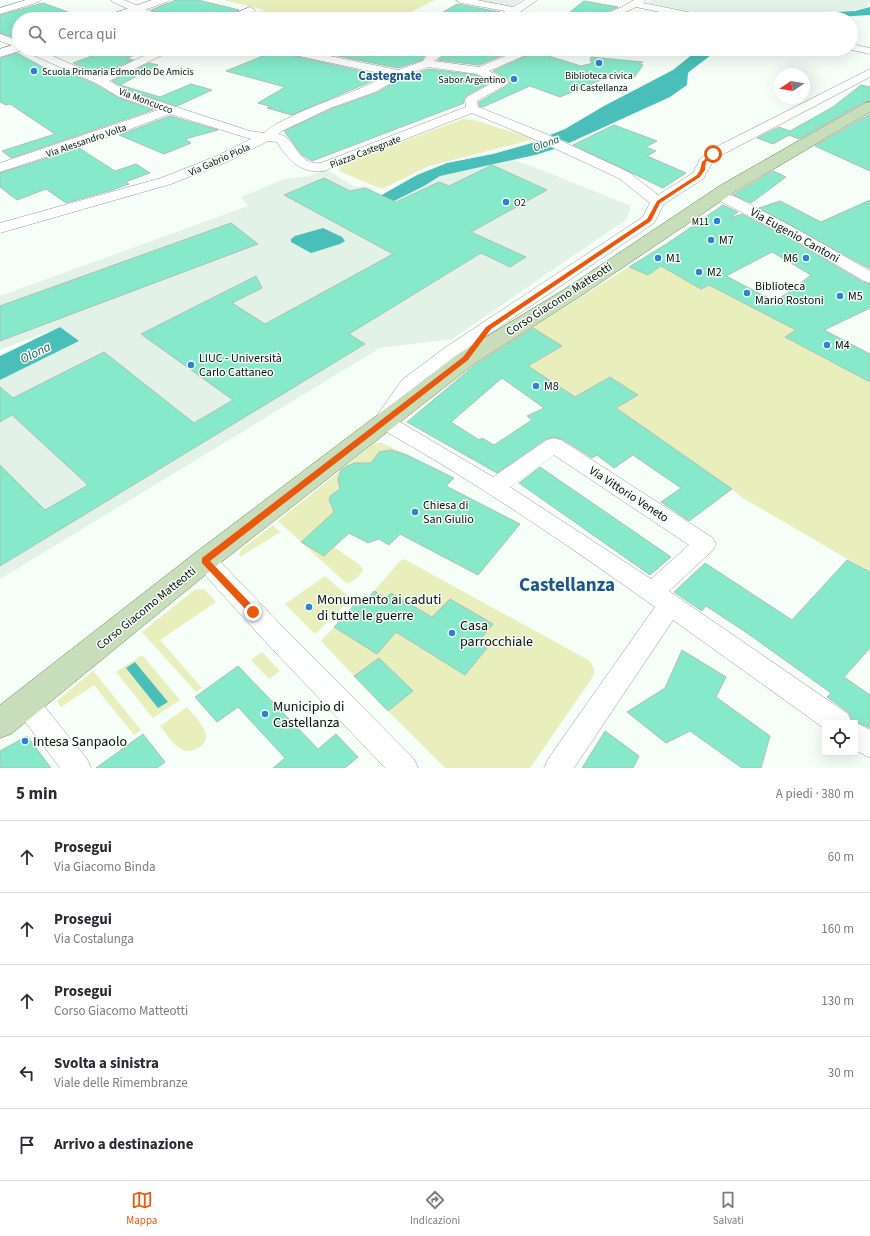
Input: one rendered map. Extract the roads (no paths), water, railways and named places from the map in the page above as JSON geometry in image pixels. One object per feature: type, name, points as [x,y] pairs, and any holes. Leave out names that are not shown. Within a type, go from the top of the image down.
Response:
[{"type":"main road","name":"Corso Giacomo Matteotti","points":[[0,724],[205,560],[282,502],[383,421],[466,358],[572,292],[719,195],[870,106]]},
{"type":"street","points":[[0,11],[36,0]]},
{"type":"street","points":[[116,0],[144,12]]},
{"type":"street","points":[[129,12],[163,0]]},
{"type":"street","points":[[461,0],[516,10]]},
{"type":"street","points":[[512,12],[532,0]]},
{"type":"street","points":[[617,12],[638,2],[679,12]]},
{"type":"street","points":[[246,12],[250,10]]},
{"type":"street","points":[[0,37],[12,43]]},
{"type":"street","points":[[0,53],[12,49]]},
{"type":"street","points":[[858,49],[870,51]]},
{"type":"street","name":"Via Moncucco","points":[[44,56],[100,81],[123,94],[248,135],[268,136]]},
{"type":"street","points":[[100,81],[152,56]]},
{"type":"street","points":[[313,56],[399,74]]},
{"type":"street","points":[[427,63],[435,56]]},
{"type":"street","points":[[480,71],[515,56]]},
{"type":"street","points":[[427,63],[480,71],[502,82],[471,100],[472,110],[565,147],[625,176],[658,202]]},
{"type":"street","name":"Via Gabrio Piola","points":[[0,228],[166,181],[222,160],[268,136],[277,128],[319,108],[372,89],[399,74],[427,63]]},
{"type":"street","points":[[834,720],[661,598],[494,487],[383,421],[410,384],[458,347],[649,220],[658,202],[698,176],[702,170],[704,162],[713,154],[870,72]]},
{"type":"street","name":"Via Alessandro Volta","points":[[0,168],[120,128],[170,109]]},
{"type":"street","name":"Piazza Castegnate","points":[[268,136],[282,139],[294,158],[302,165],[311,168],[320,168],[472,110]]},
{"type":"street","name":"Via Eugenio Cantoni","points":[[719,195],[797,235],[870,278]]},
{"type":"street","points":[[466,358],[488,328]]},
{"type":"street","name":"Via Vittorio Veneto","points":[[494,487],[554,445],[705,544],[661,598]]},
{"type":"street","points":[[205,560],[270,630],[404,768]]},
{"type":"street","points":[[558,768],[646,642],[661,598]]},
{"type":"street","points":[[26,703],[77,768]]},
{"type":"street","points":[[858,737],[870,745]]},
{"type":"water","points":[[870,7],[870,15],[858,16],[858,12],[836,12],[855,11]]},
{"type":"water","points":[[690,56],[710,56],[688,73],[687,85],[670,97],[569,143],[550,135],[565,129],[604,106],[673,70]]},
{"type":"water","points":[[539,141],[558,148],[535,155],[440,176],[424,186],[376,210],[364,205],[417,175],[447,163],[493,154]]},
{"type":"water","points":[[323,228],[342,237],[345,241],[311,253],[291,242],[291,239],[295,236]]},
{"type":"water","name":"Olona","points":[[60,327],[79,341],[0,380],[0,356]]},
{"type":"water","points":[[135,662],[168,702],[158,708],[126,668]]},
{"type":"place","name":"Biblioteca civica di Castellanza","points":[[599,63]]},
{"type":"place","name":"Scuola Primaria Edmondo De Amicis","points":[[34,71]]},
{"type":"place","name":"Sabor Argentino","points":[[514,79]]},
{"type":"place","name":"O2","points":[[506,202]]},
{"type":"place","name":"M11","points":[[717,221]]},
{"type":"place","name":"M7","points":[[711,240]]},
{"type":"place","name":"M1","points":[[658,258]]},
{"type":"place","name":"M6","points":[[806,258]]},
{"type":"place","name":"M2","points":[[699,272]]},
{"type":"place","name":"Biblioteca Mario Rostoni","points":[[747,293]]},
{"type":"place","name":"M5","points":[[840,296]]},
{"type":"place","name":"M4","points":[[827,345]]},
{"type":"place","name":"LIUC - Università Carlo Cattaneo","points":[[191,365]]},
{"type":"place","name":"M8","points":[[536,386]]},
{"type":"place","name":"Chiesa di San Giulio","points":[[415,512]]},
{"type":"place","name":"Monumento ai caduti di tutte le guerre","points":[[309,607]]},
{"type":"place","name":"Casa parrocchiale","points":[[452,633]]},
{"type":"place","name":"Municipio di Castellanza","points":[[265,714]]},
{"type":"place","name":"Intesa Sanpaolo","points":[[25,741]]},
{"type":"district","name":"Castegnate","points":[[390,75]]},
{"type":"district","name":"Castellanza","points":[[567,584]]}]
